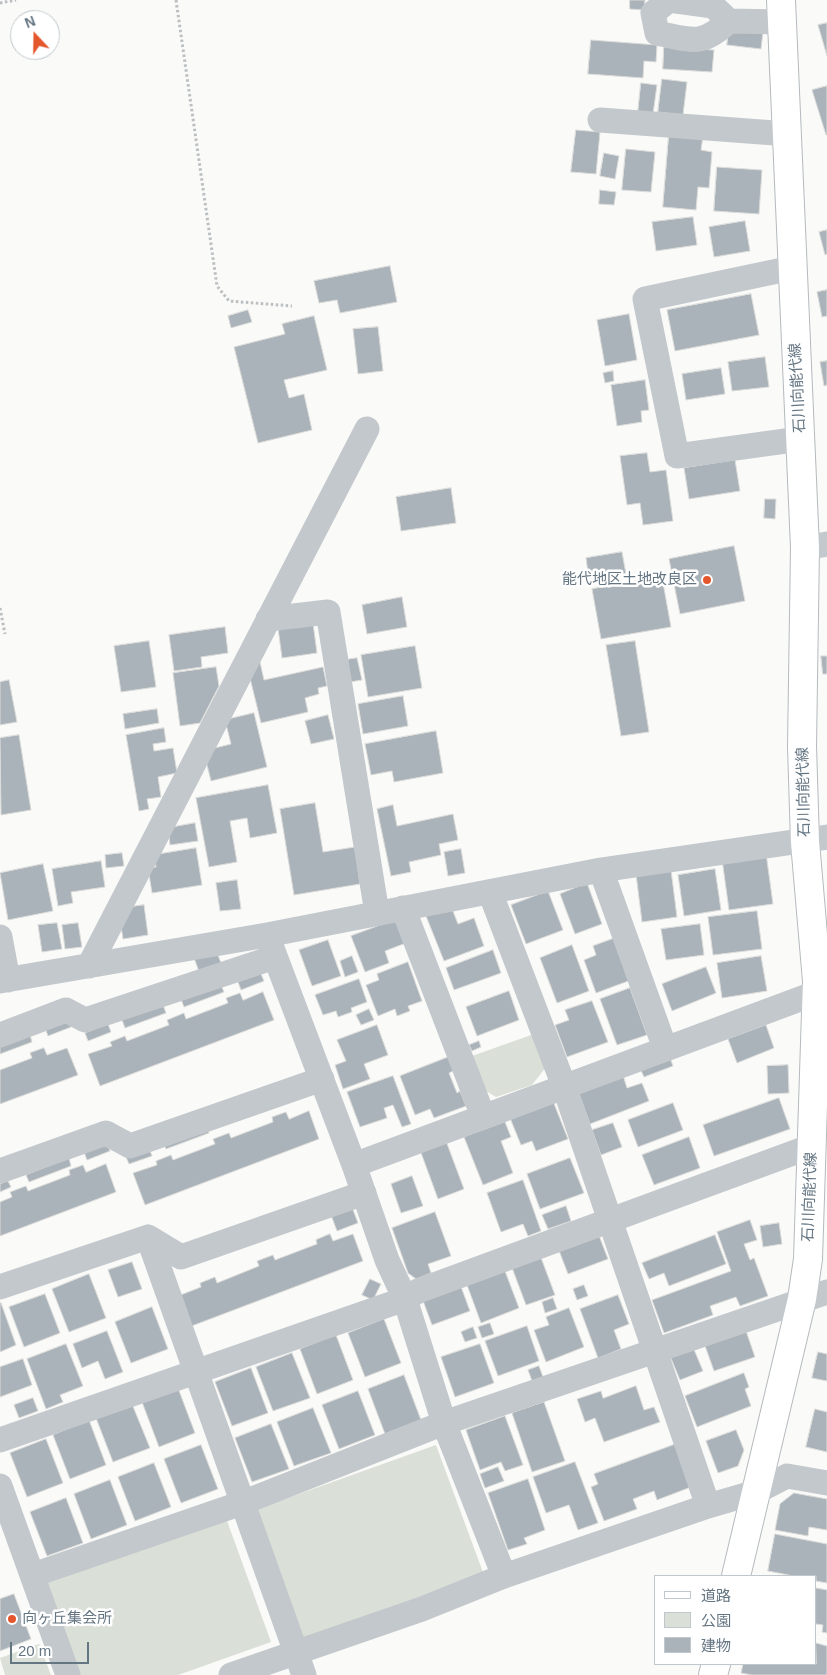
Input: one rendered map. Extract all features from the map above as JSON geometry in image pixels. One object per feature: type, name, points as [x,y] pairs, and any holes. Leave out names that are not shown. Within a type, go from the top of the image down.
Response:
[{"type":"main road","name":"石川向能代線","points":[[736,1575],[756,1492],[814,1296],[808,1260],[816,994],[816,839],[802,746],[816,546],[800,439],[782,11]]},
{"type":"street","points":[[730,21],[782,11]]},
{"type":"street","points":[[600,120],[788,134]]},
{"type":"street","points":[[792,268],[645,299],[677,456],[800,439]]},
{"type":"street","points":[[89,966],[367,429]]},
{"type":"street","points":[[268,619],[328,612],[377,913]]},
{"type":"street","points":[[0,1035],[66,1010],[85,1020],[271,946],[377,913],[602,870],[816,839]]},
{"type":"street","points":[[602,870],[665,1048]]},
{"type":"street","points":[[490,892],[564,1086],[708,1506]]},
{"type":"street","points":[[403,908],[483,1116]]},
{"type":"street","points":[[0,937],[4,981],[89,966],[271,946]]},
{"type":"street","points":[[271,946],[354,1165],[387,1260],[404,1299],[444,1423],[504,1576]]},
{"type":"street","points":[[354,1165],[665,1048],[816,994]]},
{"type":"street","points":[[0,1171],[106,1133],[130,1146],[322,1079]]},
{"type":"street","points":[[0,1440],[404,1299],[418,1291],[812,1146]]},
{"type":"street","points":[[148,1237],[181,1257],[364,1193]]},
{"type":"street","points":[[0,1288],[148,1237]]},
{"type":"street","points":[[148,1237],[300,1664]]},
{"type":"street","points":[[33,1575],[242,1503],[444,1423],[814,1296]]},
{"type":"street","points":[[231,1675],[300,1664],[422,1609],[504,1576],[708,1506],[756,1492],[787,1476],[827,1484]]},
{"type":"street","points":[[0,1486],[68,1675]]},
{"type":"path","points":[[0,3],[16,0]]},
{"type":"path","points":[[176,0],[217,286],[229,301],[292,306]]},
{"type":"path","points":[[0,608],[5,634]]},
{"type":"green space","points":[[534,1034],[546,1067],[532,1085],[496,1097],[486,1091],[472,1056]]},
{"type":"green space","points":[[436,1445],[484,1575],[300,1640],[254,1510]]},
{"type":"green space","points":[[226,1518],[271,1642],[178,1675],[78,1675],[45,1584]]},
{"type":"green space","points":[[39,1644],[51,1675],[5,1675],[0,1658]]},
{"type":"building","points":[[630,0],[645,0],[644,10],[630,9]]},
{"type":"building","points":[[827,23],[827,56],[818,25]]},
{"type":"building","points":[[729,28],[763,32],[761,49],[727,45]]},
{"type":"building","points":[[591,40],[657,45],[656,62],[644,61],[643,78],[588,74]]},
{"type":"building","points":[[664,47],[714,50],[712,72],[663,69]]},
{"type":"building","points":[[662,79],[687,82],[683,115],[658,112]]},
{"type":"building","points":[[641,83],[657,85],[653,114],[638,112]]},
{"type":"building","points":[[827,86],[827,135],[826,135],[812,90]]},
{"type":"building","points":[[576,130],[600,132],[596,174],[571,172]]},
{"type":"building","points":[[669,134],[703,136],[701,150],[712,152],[709,188],[698,187],[696,210],[663,207]]},
{"type":"building","points":[[626,149],[655,152],[651,192],[622,190]]},
{"type":"building","points":[[604,153],[619,156],[615,179],[600,176]]},
{"type":"building","points":[[717,167],[762,170],[759,214],[714,211]]},
{"type":"building","points":[[600,190],[616,192],[614,205],[599,204]]},
{"type":"building","points":[[693,217],[697,245],[656,251],[652,222]]},
{"type":"building","points":[[745,221],[750,251],[714,257],[709,227]]},
{"type":"building","points":[[827,230],[827,254],[825,255],[819,232]]},
{"type":"building","points":[[390,266],[397,302],[340,313],[337,300],[319,303],[314,281]]},
{"type":"building","points":[[827,290],[827,316],[822,317],[817,292]]},
{"type":"building","points":[[751,294],[759,335],[675,351],[667,310]]},
{"type":"building","points":[[248,310],[252,322],[231,328],[228,316]]},
{"type":"building","points":[[629,314],[637,360],[605,366],[597,320]]},
{"type":"building","points":[[314,316],[327,370],[284,380],[289,398],[304,394],[312,430],[258,443],[234,347],[285,334],[282,324]]},
{"type":"building","points":[[378,327],[383,371],[358,374],[353,329]]},
{"type":"building","points":[[765,357],[769,387],[732,391],[728,362]]},
{"type":"building","points":[[827,361],[827,385],[824,386],[820,362]]},
{"type":"building","points":[[721,368],[725,394],[686,400],[682,374]]},
{"type":"building","points":[[613,371],[614,381],[605,383],[603,373]]},
{"type":"building","points":[[645,380],[649,410],[641,411],[642,422],[617,426],[611,385]]},
{"type":"building","points":[[647,453],[650,472],[666,470],[673,521],[643,525],[640,503],[627,505],[620,456]]},
{"type":"building","points":[[735,460],[740,491],[689,499],[684,468]]},
{"type":"building","points":[[451,488],[456,523],[401,531],[396,497]]},
{"type":"building","points":[[765,499],[776,499],[775,519],[764,518]]},
{"type":"building","name":"能代地区土地改良区","points":[[734,546],[745,601],[680,614],[669,559]]},
{"type":"building","name":"能代地区土地改良区","points":[[622,552],[626,574],[589,580],[586,558]]},
{"type":"building","name":"能代地区土地改良区","points":[[662,577],[671,627],[601,639],[592,589]]},
{"type":"building","points":[[402,597],[407,627],[367,634],[362,605]]},
{"type":"building","points":[[313,623],[317,653],[282,658],[278,628]]},
{"type":"building","points":[[225,627],[228,653],[201,657],[202,667],[174,671],[169,635]]},
{"type":"building","points":[[149,641],[156,687],[121,692],[114,646]]},
{"type":"building","points":[[635,641],[649,732],[621,736],[606,645]]},
{"type":"building","points":[[415,646],[422,688],[368,697],[361,655]]},
{"type":"building","points":[[821,656],[827,656],[827,674],[823,674]]},
{"type":"building","points":[[357,658],[362,680],[350,682],[345,660]]},
{"type":"building","points":[[260,662],[264,680],[323,667],[327,686],[318,688],[319,694],[305,698],[308,712],[261,723],[248,670]]},
{"type":"building","points":[[216,667],[219,686],[200,723],[180,726],[173,673]]},
{"type":"building","points":[[9,680],[17,722],[0,725],[0,682]]},
{"type":"building","points":[[403,696],[408,726],[363,734],[358,704]]},
{"type":"building","points":[[157,709],[159,723],[125,729],[123,714]]},
{"type":"building","points":[[254,713],[267,767],[211,781],[206,761],[211,749],[231,744],[225,720]]},
{"type":"building","points":[[328,715],[334,739],[311,744],[305,721]]},
{"type":"building","points":[[164,728],[166,742],[153,744],[154,751],[173,748],[177,773],[158,777],[161,797],[147,799],[149,809],[139,811],[126,735]]},
{"type":"building","points":[[436,731],[443,773],[394,782],[392,771],[371,775],[365,744]]},
{"type":"building","points":[[19,735],[31,810],[1,815],[0,738]]},
{"type":"building","points":[[268,785],[277,833],[250,838],[247,818],[230,821],[237,862],[209,867],[196,798]]},
{"type":"building","points":[[315,803],[323,852],[355,847],[360,884],[294,895],[280,809]]},
{"type":"building","points":[[393,805],[397,826],[453,814],[458,840],[439,844],[441,855],[409,862],[411,872],[391,876],[377,809]]},
{"type":"building","points":[[195,823],[198,841],[170,845],[168,828]]},
{"type":"building","points":[[196,848],[202,885],[152,893],[148,868],[156,867],[154,855]]},
{"type":"building","points":[[461,849],[465,873],[448,876],[444,852]]},
{"type":"building","points":[[122,853],[124,866],[106,868],[105,855]]},
{"type":"building","points":[[766,853],[773,904],[729,910],[722,859]]},
{"type":"building","points":[[101,861],[105,887],[71,892],[73,903],[58,906],[52,869]]},
{"type":"building","points":[[43,864],[53,911],[8,920],[0,873]]},
{"type":"building","points":[[715,869],[721,910],[684,916],[678,875]]},
{"type":"building","points":[[671,870],[677,917],[642,922],[636,874]]},
{"type":"building","points":[[237,880],[241,909],[220,911],[216,883]]},
{"type":"building","points":[[587,883],[602,924],[575,934],[560,894]]},
{"type":"building","points":[[548,891],[563,930],[526,944],[511,905]]},
{"type":"building","points":[[144,905],[148,935],[123,939],[121,926],[129,907]]},
{"type":"building","points":[[451,906],[458,924],[474,918],[484,946],[444,961],[426,916]]},
{"type":"building","points":[[757,911],[762,949],[713,955],[708,917]]},
{"type":"building","points":[[397,919],[406,943],[385,951],[389,963],[365,972],[351,936]]},
{"type":"building","points":[[57,923],[62,949],[42,952],[38,925]]},
{"type":"building","points":[[78,923],[82,947],[65,949],[62,925]]},
{"type":"building","points":[[700,924],[704,955],[666,960],[661,929]]},
{"type":"building","points":[[615,938],[631,980],[596,993],[584,960],[596,955],[593,946]]},
{"type":"building","points":[[328,940],[341,976],[312,986],[299,950]]},
{"type":"building","points":[[572,945],[589,991],[557,1003],[540,958]]},
{"type":"building","points":[[216,950],[223,968],[201,977],[194,958]]},
{"type":"building","points":[[493,950],[501,973],[454,990],[446,968]]},
{"type":"building","points":[[352,956],[358,972],[345,977],[340,961]]},
{"type":"building","points":[[761,956],[767,991],[722,998],[717,963]]},
{"type":"building","points":[[408,962],[422,1001],[408,1006],[410,1011],[397,1016],[395,1009],[378,1016],[366,985],[379,980],[377,974]]},
{"type":"building","points":[[706,967],[716,993],[672,1011],[662,984]]},
{"type":"building","points":[[261,974],[264,981],[241,990],[238,982]]},
{"type":"building","points":[[359,979],[367,1002],[351,1008],[352,1012],[338,1017],[336,1011],[323,1015],[315,995]]},
{"type":"building","points":[[221,985],[224,992],[184,1007],[181,999]]},
{"type":"building","points":[[630,988],[647,1035],[617,1045],[600,999]]},
{"type":"building","points":[[509,991],[519,1020],[477,1036],[466,1007]]},
{"type":"building","points":[[263,992],[274,1020],[100,1086],[88,1054],[112,1046],[110,1042],[125,1036],[127,1041],[169,1025],[167,1020],[184,1013],[186,1019],[228,1003],[226,998],[240,993],[243,1000]]},
{"type":"building","points":[[592,1001],[608,1042],[567,1057],[555,1025],[569,1020],[565,1010]]},
{"type":"building","points":[[163,1005],[166,1013],[125,1028],[122,1020]]},
{"type":"building","points":[[369,1009],[374,1020],[361,1025],[356,1015]]},
{"type":"building","points":[[68,1020],[71,1027],[48,1036],[45,1028]]},
{"type":"building","points":[[108,1024],[111,1032],[88,1041],[85,1033]]},
{"type":"building","points":[[377,1025],[388,1055],[364,1064],[370,1079],[343,1089],[335,1065],[346,1061],[337,1040]]},
{"type":"building","points":[[766,1025],[774,1048],[737,1063],[728,1039]]},
{"type":"building","points":[[30,1035],[32,1042],[0,1054],[0,1046]]},
{"type":"building","points":[[479,1041],[481,1047],[472,1051],[469,1045]]},
{"type":"building","points":[[44,1048],[47,1055],[67,1048],[78,1075],[0,1104],[0,1070],[32,1058],[30,1053]]},
{"type":"building","points":[[669,1055],[673,1066],[644,1077],[639,1066]]},
{"type":"building","points":[[451,1056],[457,1069],[449,1073],[457,1093],[460,1091],[466,1106],[434,1118],[430,1109],[415,1115],[400,1076]]},
{"type":"building","points":[[788,1065],[789,1093],[768,1094],[767,1066]]},
{"type":"building","points":[[622,1072],[627,1088],[642,1083],[649,1101],[590,1124],[579,1094]]},
{"type":"building","points":[[393,1076],[411,1124],[402,1127],[393,1105],[384,1108],[387,1118],[360,1127],[347,1092]]},
{"type":"building","points":[[779,1098],[790,1129],[714,1156],[703,1125]]},
{"type":"building","points":[[553,1101],[568,1139],[536,1151],[532,1141],[521,1145],[510,1118]]},
{"type":"building","points":[[673,1103],[683,1130],[638,1147],[628,1120]]},
{"type":"building","points":[[309,1111],[319,1139],[145,1205],[133,1173],[157,1165],[156,1161],[171,1155],[173,1160],[215,1144],[213,1139],[229,1133],[231,1138],[273,1122],[272,1117],[286,1112],[289,1119]]},
{"type":"building","points":[[505,1122],[511,1137],[501,1141],[513,1173],[483,1185],[464,1137]]},
{"type":"building","points":[[613,1123],[622,1147],[601,1155],[592,1130]]},
{"type":"building","points":[[206,1126],[209,1133],[166,1149],[163,1142]]},
{"type":"building","points":[[689,1137],[700,1168],[654,1185],[642,1155]]},
{"type":"building","points":[[446,1141],[464,1189],[438,1199],[420,1150]]},
{"type":"building","points":[[107,1144],[110,1151],[87,1160],[84,1152]]},
{"type":"building","points":[[149,1148],[152,1156],[129,1164],[126,1157]]},
{"type":"building","points":[[69,1158],[71,1166],[29,1182],[26,1175]]},
{"type":"building","points":[[570,1158],[584,1193],[540,1209],[527,1174]]},
{"type":"building","points":[[106,1164],[116,1192],[0,1236],[0,1202],[12,1197],[10,1192],[26,1186],[28,1191],[70,1175],[69,1170],[83,1165],[86,1172]]},
{"type":"building","points":[[412,1176],[423,1206],[401,1213],[391,1184]]},
{"type":"building","points":[[523,1180],[541,1231],[528,1236],[523,1224],[501,1232],[487,1193]]},
{"type":"building","points":[[8,1181],[11,1187],[0,1192],[0,1184]]},
{"type":"building","points":[[566,1206],[571,1221],[548,1229],[542,1215]]},
{"type":"building","points":[[352,1207],[358,1223],[337,1231],[331,1215]]},
{"type":"building","points":[[435,1212],[451,1256],[428,1264],[431,1273],[416,1279],[408,1273],[392,1228]]},
{"type":"building","points":[[750,1220],[757,1240],[744,1244],[750,1260],[754,1258],[768,1296],[740,1306],[736,1297],[710,1306],[713,1315],[664,1333],[652,1300],[731,1271],[717,1232]]},
{"type":"building","points":[[779,1223],[782,1244],[763,1247],[760,1226]]},
{"type":"building","points":[[598,1233],[608,1259],[568,1274],[558,1248]]},
{"type":"building","points":[[330,1234],[333,1241],[353,1234],[363,1261],[189,1327],[178,1296],[201,1287],[200,1283],[215,1277],[217,1283],[259,1266],[257,1261],[273,1255],[275,1260],[317,1244],[316,1240]]},
{"type":"building","points":[[715,1235],[726,1264],[669,1286],[664,1273],[649,1279],[642,1263]]},
{"type":"building","points":[[540,1255],[555,1295],[526,1305],[511,1265]]},
{"type":"building","points":[[132,1262],[142,1289],[118,1297],[108,1270]]},
{"type":"building","points":[[505,1271],[519,1308],[481,1323],[467,1285]]},
{"type":"building","points":[[89,1274],[106,1318],[69,1332],[52,1289]]},
{"type":"building","points":[[370,1279],[381,1284],[373,1300],[362,1295]]},
{"type":"building","points":[[460,1284],[470,1311],[432,1325],[422,1298]]},
{"type":"building","points":[[584,1285],[588,1296],[577,1300],[573,1289]]},
{"type":"building","points":[[45,1294],[60,1333],[24,1347],[9,1307]]},
{"type":"building","points":[[618,1295],[629,1324],[614,1330],[621,1349],[598,1358],[580,1309]]},
{"type":"building","points":[[553,1298],[557,1309],[545,1313],[542,1302]]},
{"type":"building","points":[[0,1303],[16,1345],[0,1352]]},
{"type":"building","points":[[152,1307],[168,1349],[131,1363],[115,1322]]},
{"type":"building","points":[[569,1308],[584,1347],[546,1362],[534,1330],[549,1325],[546,1317]]},
{"type":"building","points":[[384,1319],[401,1363],[365,1377],[348,1333]]},
{"type":"building","points":[[490,1323],[494,1334],[482,1338],[478,1327]]},
{"type":"building","points":[[527,1326],[539,1361],[498,1376],[485,1341]]},
{"type":"building","points":[[473,1327],[477,1338],[465,1342],[461,1332]]},
{"type":"building","points":[[745,1328],[755,1357],[714,1371],[704,1343]]},
{"type":"building","points":[[107,1331],[123,1372],[105,1379],[98,1361],[82,1368],[73,1344]]},
{"type":"building","points":[[336,1335],[353,1380],[317,1394],[300,1349]]},
{"type":"building","points":[[66,1344],[83,1386],[60,1395],[63,1402],[46,1409],[27,1359]]},
{"type":"building","points":[[480,1344],[494,1383],[455,1397],[441,1357]]},
{"type":"building","points":[[693,1347],[703,1371],[680,1380],[670,1356]]},
{"type":"building","points":[[818,1352],[827,1354],[827,1381],[812,1378]]},
{"type":"building","points":[[292,1353],[310,1398],[273,1411],[256,1367]]},
{"type":"building","points":[[23,1359],[32,1385],[0,1397],[0,1367]]},
{"type":"building","points":[[539,1366],[543,1377],[532,1381],[528,1370]]},
{"type":"building","points":[[251,1368],[268,1413],[232,1426],[215,1382]]},
{"type":"building","points":[[744,1373],[749,1387],[745,1389],[751,1406],[697,1427],[685,1396]]},
{"type":"building","points":[[404,1375],[421,1420],[385,1434],[368,1389]]},
{"type":"building","points":[[636,1386],[644,1410],[654,1407],[660,1422],[604,1442],[595,1418],[585,1422],[577,1399],[601,1391],[603,1398]]},
{"type":"building","points":[[178,1388],[195,1433],[159,1447],[142,1402]]},
{"type":"building","points":[[358,1391],[375,1435],[339,1449],[322,1405]]},
{"type":"building","points":[[33,1398],[38,1411],[19,1418],[14,1405]]},
{"type":"building","points":[[544,1402],[565,1461],[532,1472],[512,1413]]},
{"type":"building","points":[[132,1404],[150,1448],[113,1462],[96,1418]]},
{"type":"building","points":[[313,1408],[331,1453],[294,1466],[277,1422]]},
{"type":"building","points":[[815,1409],[827,1412],[827,1452],[806,1447]]},
{"type":"building","points":[[505,1416],[523,1465],[505,1471],[501,1462],[480,1470],[466,1430]]},
{"type":"building","points":[[89,1420],[106,1465],[70,1479],[53,1435]]},
{"type":"building","points":[[271,1424],[289,1469],[252,1482],[235,1438]]},
{"type":"building","points":[[736,1430],[744,1450],[738,1466],[718,1473],[706,1441]]},
{"type":"building","points":[[46,1439],[63,1483],[27,1497],[10,1453]]},
{"type":"building","points":[[676,1444],[691,1487],[657,1500],[654,1491],[633,1499],[637,1509],[604,1521],[591,1487],[598,1484],[594,1474]]},
{"type":"building","points":[[201,1445],[218,1489],[181,1503],[164,1459]]},
{"type":"building","points":[[575,1462],[598,1523],[578,1530],[569,1505],[546,1513],[533,1477]]},
{"type":"building","points":[[154,1463],[171,1507],[135,1521],[118,1477]]},
{"type":"building","points":[[498,1467],[504,1481],[485,1488],[480,1474]]},
{"type":"building","points":[[528,1479],[545,1530],[524,1538],[527,1544],[508,1550],[488,1493]]},
{"type":"building","points":[[110,1480],[127,1525],[91,1539],[74,1494]]},
{"type":"building","points":[[794,1493],[827,1499],[827,1530],[809,1527],[808,1536],[775,1530],[780,1504]]},
{"type":"building","points":[[66,1498],[83,1543],[47,1556],[30,1512]]},
{"type":"building","points":[[775,1534],[827,1544],[827,1583],[817,1581],[817,1575],[789,1575],[768,1571]]},
{"type":"building","points":[[817,1588],[827,1590],[827,1633],[822,1632],[823,1625],[817,1624]]},
{"type":"building","name":"向ヶ丘集会所","points":[[14,1594],[31,1639],[0,1651],[0,1599]]},
{"type":"building","points":[[817,1643],[827,1646],[827,1675],[752,1675],[741,1673],[743,1665],[817,1665]]},
{"type":"place","name":"能代地区土地改良区","points":[[707,580]]},
{"type":"place","name":"向ヶ丘集会所","points":[[12,1619]]}]
